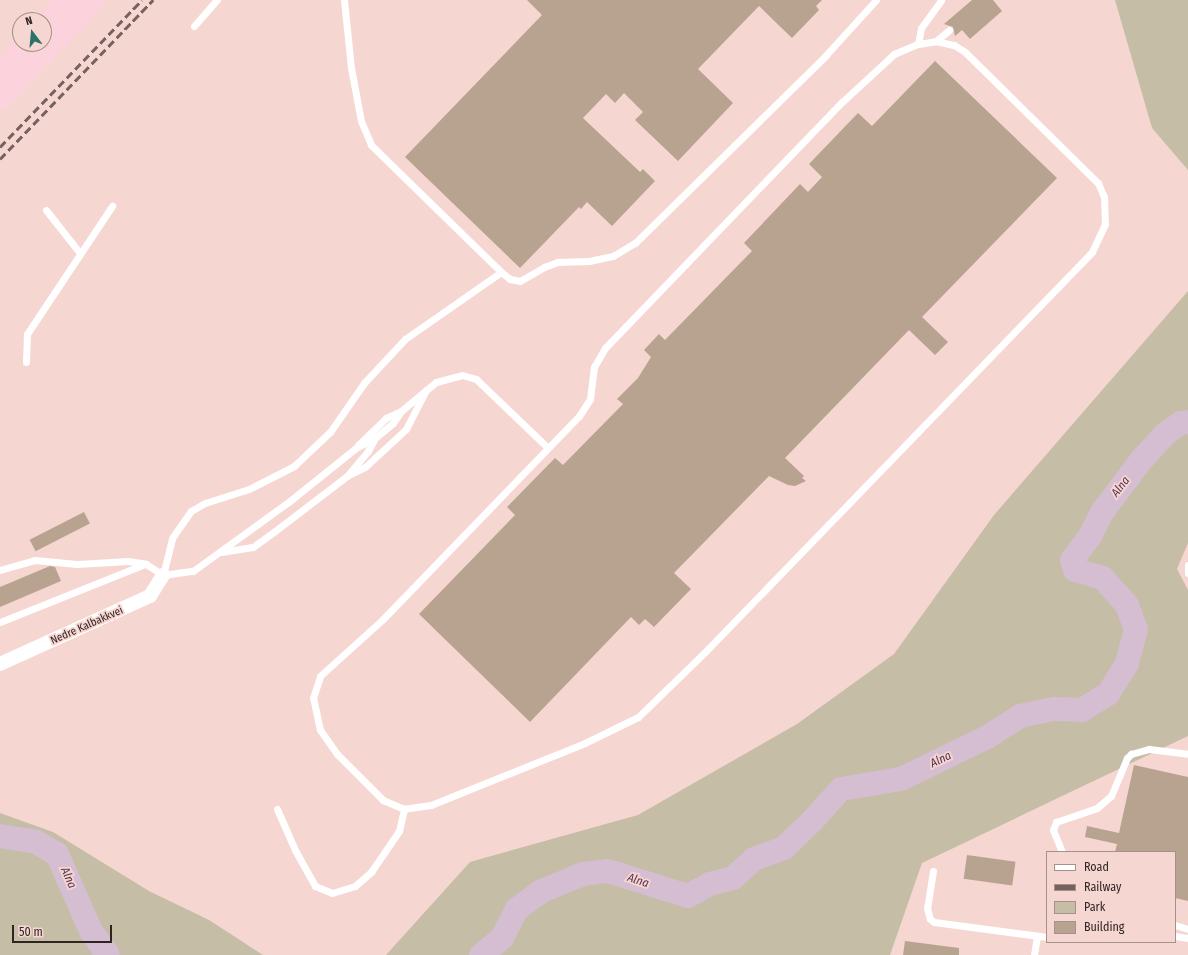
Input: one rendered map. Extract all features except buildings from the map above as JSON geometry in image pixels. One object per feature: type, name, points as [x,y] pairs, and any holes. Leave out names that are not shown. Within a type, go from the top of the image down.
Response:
[{"type":"highway","points":[[52,18],[69,0]]},
{"type":"highway","points":[[0,99],[95,0]]},
{"type":"highway","points":[[0,72],[19,52]]},
{"type":"street","name":"Nedre Kalbakkvei","points":[[0,664],[150,596],[163,575]]},
{"type":"lane","points":[[194,26],[217,0]]},
{"type":"lane","points":[[344,0],[351,68],[361,121],[371,145],[501,272],[510,278],[520,280],[558,262],[589,261],[613,256],[635,243],[826,55],[876,0]]},
{"type":"lane","points":[[918,44],[921,28],[941,0]]},
{"type":"lane","points":[[936,41],[949,30]]},
{"type":"lane","points":[[936,41],[954,45],[965,52],[1098,183],[1104,197],[1105,224],[1092,252],[650,707],[638,717],[585,743],[431,805],[404,809],[383,800],[324,739],[313,707],[316,683],[328,668],[383,619],[587,406],[592,392],[594,367],[616,336],[880,64],[894,54],[918,44],[936,41]]},
{"type":"lane","points":[[26,362],[27,334],[79,252],[112,206]]},
{"type":"lane","points":[[46,210],[79,252]]},
{"type":"lane","points":[[163,575],[172,538],[191,511],[205,503],[249,489],[294,466],[330,432],[364,383],[405,339],[501,272]]},
{"type":"lane","points":[[356,448],[375,438],[393,423],[401,411],[426,389],[454,375],[476,379],[547,447]]},
{"type":"lane","points":[[218,552],[253,547],[347,476],[365,467],[406,429],[426,389]]},
{"type":"lane","points":[[0,570],[35,560],[77,564],[128,561],[146,564],[163,575],[192,571],[356,448],[386,418],[401,411]]},
{"type":"lane","points":[[347,476],[368,451],[375,438]]},
{"type":"lane","points":[[0,622],[146,564]]},
{"type":"lane","points":[[1188,564],[1188,573]]},
{"type":"lane","points":[[1062,851],[1053,830],[1056,822],[1097,808],[1111,796],[1127,758],[1131,754],[1149,748],[1188,754]]},
{"type":"lane","points":[[277,809],[295,850],[315,886],[332,893],[356,886],[371,872],[399,831],[404,809]]},
{"type":"lane","points":[[933,871],[927,908],[930,919],[934,922],[1046,937]]},
{"type":"lane","points":[[1176,925],[1188,929]]},
{"type":"lane","points":[[1034,955],[1037,936]]},
{"type":"lane","points":[[1176,936],[1188,938]]},
{"type":"green space","points":[[1115,0],[1188,0],[1188,170],[1152,128]]},
{"type":"green space","points":[[1188,291],[1188,543],[1177,569],[1188,590],[1188,736],[922,863],[890,955],[386,955],[470,862],[638,815],[797,724],[894,654],[994,515]]},
{"type":"green space","points":[[0,813],[53,832],[149,891],[209,920],[263,955],[0,955]]},
{"type":"waterway","name":"Alna","points":[[481,955],[502,938],[517,909],[542,891],[583,874],[608,871],[688,896],[710,884],[733,878],[754,859],[784,848],[814,819],[841,789],[901,779],[987,737],[1020,716],[1054,709],[1082,710],[1108,694],[1127,663],[1136,629],[1127,605],[1103,578],[1075,570],[1072,560],[1090,536],[1103,511],[1143,458],[1165,434],[1181,423],[1188,422]]},
{"type":"waterway","name":"Alna","points":[[0,836],[36,842],[57,854],[91,931],[108,955]]},
{"type":"railway","points":[[0,147],[142,0]]},
{"type":"railway","points":[[0,159],[153,0]]}]
